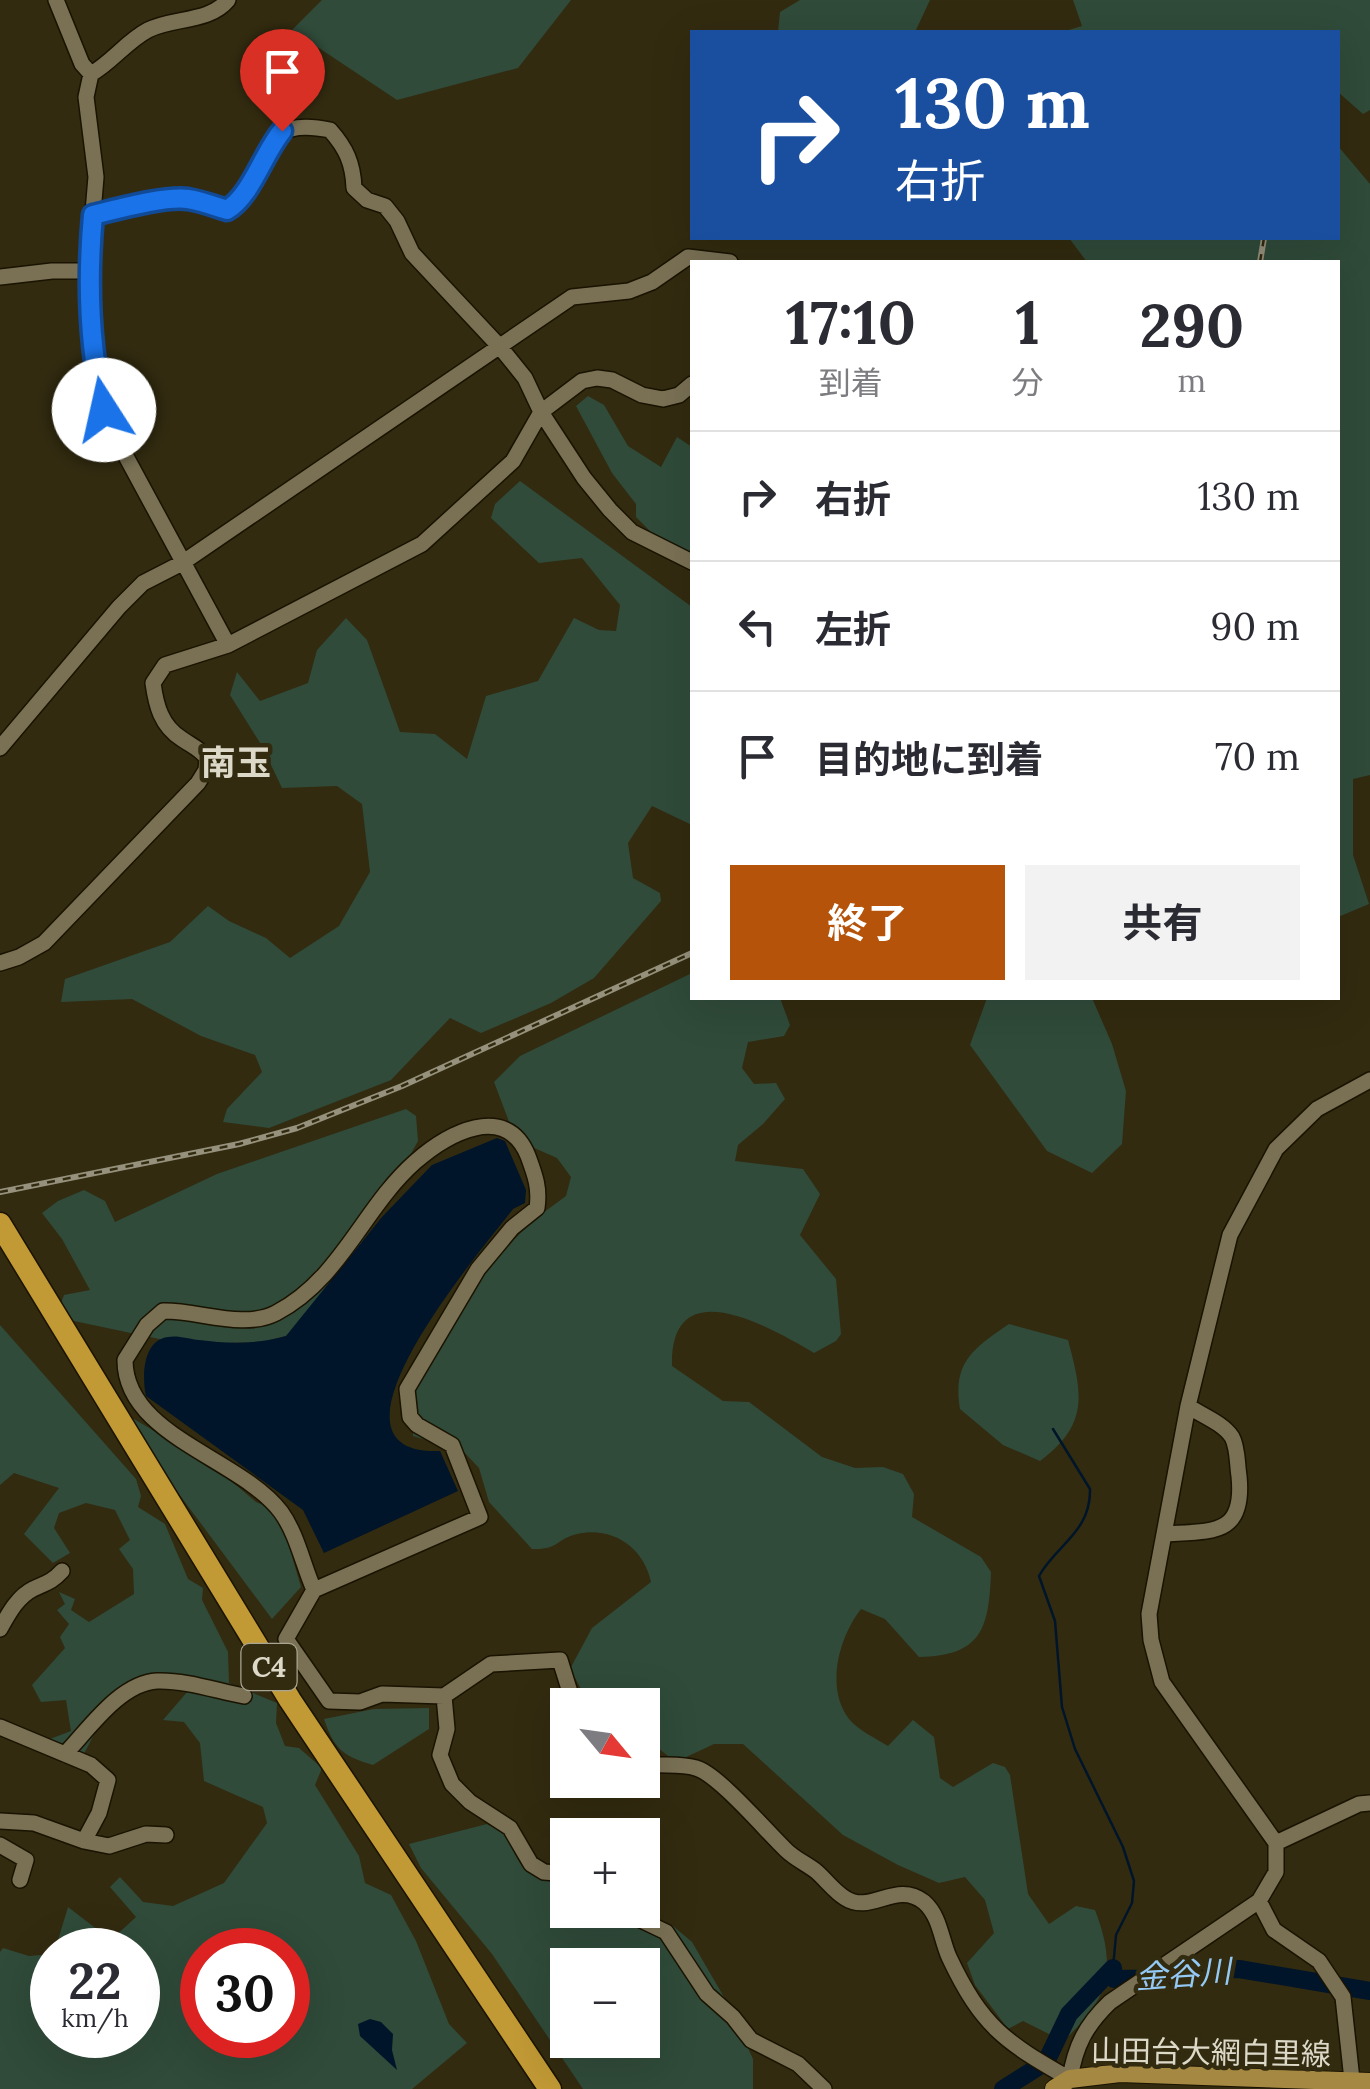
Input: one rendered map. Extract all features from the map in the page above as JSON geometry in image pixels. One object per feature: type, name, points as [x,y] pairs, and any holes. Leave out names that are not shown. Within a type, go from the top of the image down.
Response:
[{"type":"highway","name":"C4","points":[[3,1229],[272,1672],[550,2089]]},
{"type":"main road","name":"山田台大網白里線","points":[[1064,2085],[1120,2073],[1358,2084]]},
{"type":"street","points":[[56,0],[82,64],[91,74]]},
{"type":"street","points":[[228,0],[218,12],[145,31],[91,74],[86,97],[96,177],[88,271],[97,380],[104,410],[228,645]]},
{"type":"street","points":[[93,215],[143,202],[180,198],[227,210],[244,195],[267,149],[282,131],[294,126],[330,130],[354,166],[354,188],[367,200],[385,206],[412,253],[525,378],[541,412],[610,510],[632,532],[690,561]]},
{"type":"street","points":[[0,748],[119,607],[144,584],[182,563],[572,297],[629,291],[652,282],[688,256],[716,260]]},
{"type":"street","points":[[0,278],[88,271]]},
{"type":"street","points":[[0,962],[44,943],[198,783],[206,770],[207,758],[166,724],[156,706],[153,683],[165,666],[228,645],[422,544],[513,461],[541,412],[582,381],[612,380],[642,395],[663,399],[678,395],[690,386]]},
{"type":"street","points":[[660,1765],[697,1768],[790,1854],[850,1902],[865,1903],[892,1893],[908,1893],[924,1902],[935,1916],[968,1998],[1012,2046],[1064,2085],[1078,2041],[1095,2016],[1259,1901],[1276,1872],[1276,1843],[1162,1682],[1151,1640],[1150,1614],[1188,1406],[1230,1236],[1267,1162],[1299,1124],[1370,1080]]},
{"type":"street","points":[[314,1590],[282,1513],[226,1465],[150,1417],[131,1388],[125,1360],[135,1340],[163,1311],[242,1320],[275,1314],[304,1295],[328,1272],[416,1161],[466,1129],[504,1128],[516,1134],[524,1146],[540,1189],[537,1208],[512,1228],[478,1268],[407,1389],[410,1417],[418,1426],[452,1445],[480,1517],[314,1590],[286,1639],[329,1701],[360,1702],[382,1694],[444,1696],[490,1664],[560,1660],[569,1688]]},
{"type":"street","points":[[1164,1534],[1208,1531],[1226,1524],[1236,1516],[1241,1498],[1231,1436],[1188,1406]]},
{"type":"street","points":[[0,1629],[29,1590],[52,1582],[62,1571]]},
{"type":"street","points":[[65,1754],[104,1713],[140,1685],[156,1681],[178,1683],[244,1696]]},
{"type":"street","points":[[444,1696],[447,1729],[440,1755],[452,1784],[470,1802],[510,1828],[531,1864],[550,1872]]},
{"type":"street","points":[[0,1727],[91,1765],[108,1780],[99,1813],[84,1841]]},
{"type":"street","points":[[1276,1843],[1358,1804],[1370,1803]]},
{"type":"street","points":[[0,1821],[34,1823],[109,1846],[146,1834],[166,1835]]},
{"type":"street","points":[[0,1845],[26,1860],[20,1880]]},
{"type":"street","points":[[1259,1901],[1274,1930],[1319,1960],[1342,1997],[1358,2084]]},
{"type":"street","points":[[658,1928],[666,1932],[706,1994],[733,2016],[751,2040],[798,2064],[824,2089]]},
{"type":"green space","points":[[322,0],[571,0],[518,68],[397,100],[292,30]]},
{"type":"green space","points":[[800,0],[930,0],[916,30],[778,30],[780,12]]},
{"type":"green space","points":[[1073,0],[1370,0],[1370,110],[1363,114],[1340,94],[1340,30],[1069,30],[1082,26]]},
{"type":"green space","points":[[1340,148],[1370,184],[1370,775],[1353,779],[1353,855],[1369,904],[1340,916],[1340,260],[1086,260],[1070,240],[1340,240]]},
{"type":"green space","points":[[588,396],[604,405],[628,446],[661,467],[677,437],[690,446],[690,571],[636,517],[636,504],[612,473],[576,406]]},
{"type":"green space","points":[[520,481],[690,606],[690,824],[652,806],[628,843],[633,878],[660,893],[661,901],[594,978],[551,1003],[481,1033],[450,1018],[391,1080],[269,1128],[223,1122],[227,1109],[262,1072],[255,1055],[201,1036],[132,999],[61,1002],[65,979],[170,942],[208,906],[266,938],[290,958],[339,926],[370,872],[362,804],[337,786],[282,788],[262,746],[230,695],[237,672],[260,701],[308,683],[317,650],[346,618],[367,640],[400,732],[435,734],[467,759],[486,696],[538,681],[574,618],[599,630],[616,631],[620,605],[582,558],[539,563],[491,518],[495,504]]},
{"type":"green space","points":[[690,974],[690,1000],[781,1000],[790,1025],[784,1036],[748,1042],[742,1068],[754,1084],[776,1083],[785,1099],[738,1145],[735,1161],[803,1169],[820,1194],[800,1235],[836,1279],[841,1334],[814,1353],[750,1320],[705,1312],[687,1319],[676,1336],[672,1366],[723,1401],[749,1402],[822,1457],[855,1468],[883,1467],[903,1474],[914,1494],[912,1517],[981,1557],[991,1572],[984,1623],[978,1635],[957,1651],[919,1657],[885,1619],[861,1609],[841,1648],[838,1693],[849,1719],[888,1746],[913,1720],[934,1737],[940,1778],[953,1787],[993,1763],[1005,1767],[1010,1775],[1028,1894],[1049,1924],[1076,1906],[1095,1910],[1106,1949],[1105,1982],[1100,1996],[1063,2041],[1023,2021],[1008,2029],[975,1985],[967,1963],[994,1933],[985,1900],[965,1877],[939,1883],[843,1835],[743,1744],[714,1744],[682,1759],[668,1756],[660,1750],[660,1688],[581,1688],[570,1669],[592,1628],[651,1582],[642,1559],[625,1542],[603,1533],[577,1534],[547,1548],[532,1549],[489,1502],[479,1468],[463,1451],[413,1436],[413,1395],[472,1293],[498,1255],[536,1218],[566,1196],[571,1177],[557,1158],[516,1140],[494,1082],[520,1056]]},
{"type":"green space","points":[[986,1000],[1093,1000],[1126,1091],[1122,1144],[1092,1173],[1047,1151],[970,1045]]},
{"type":"green space","points":[[406,1109],[416,1116],[418,1141],[337,1287],[286,1336],[262,1342],[183,1344],[74,1321],[58,1311],[64,1295],[90,1290],[62,1239],[42,1213],[58,1201],[84,1190],[105,1201],[115,1222],[217,1174]]},
{"type":"green space","points":[[1009,1324],[1068,1340],[1077,1376],[1075,1420],[1056,1447],[1040,1461],[1003,1445],[960,1409],[959,1379],[968,1358]]},
{"type":"green space","points":[[0,1325],[136,1479],[141,1496],[138,1507],[165,1524],[188,1579],[203,1588],[202,1600],[228,1652],[229,1683],[277,1703],[276,1723],[285,1746],[299,1748],[322,1768],[315,1785],[359,1856],[365,1883],[391,1895],[416,1941],[449,2024],[467,2043],[412,2089],[0,2089],[3,1948],[30,1956],[30,2058],[160,2058],[160,1928],[124,1928],[136,1917],[110,1887],[120,1877],[143,1902],[173,1906],[224,1883],[267,1823],[263,1807],[204,1781],[200,1743],[184,1722],[163,1720],[188,1691],[184,1680],[144,1678],[130,1684],[110,1706],[84,1754],[50,1739],[71,1731],[66,1700],[41,1702],[32,1685],[65,1648],[60,1637],[69,1624],[57,1610],[65,1604],[59,1592],[75,1599],[71,1610],[89,1622],[134,1594],[133,1569],[119,1549],[130,1540],[115,1510],[86,1503],[59,1513],[54,1528],[70,1553],[53,1563],[24,1534],[59,1488],[14,1473],[0,1485]]},
{"type":"green space","points":[[120,1411],[211,1464],[256,1502],[285,1514],[287,1539],[301,1587],[272,1619],[138,1439]]},
{"type":"green space","points":[[429,1708],[429,1729],[373,1765],[341,1750],[324,1719],[374,1709]]},
{"type":"green space","points":[[487,1824],[508,1836],[528,1872],[550,1880],[550,1928],[673,1926],[692,1942],[728,2004],[753,2059],[753,2089],[583,2089],[562,2058],[660,2058],[660,1948],[550,1948],[550,2040],[492,1954],[421,1868],[409,1844]]},
{"type":"green space","points":[[68,1907],[95,1928],[62,1928]]},
{"type":"water","points":[[497,1138],[505,1141],[526,1190],[525,1203],[513,1209],[471,1263],[415,1345],[396,1386],[390,1420],[403,1444],[440,1451],[458,1491],[324,1553],[303,1510],[146,1396],[144,1371],[149,1353],[159,1340],[172,1337],[233,1343],[286,1336],[382,1217],[432,1165]]},
{"type":"water","points":[[370,2019],[381,2022],[393,2034],[397,2070],[360,2036],[358,2024]]},
{"type":"waterway","points":[[1053,1429],[1090,1489],[1089,1504],[1079,1527],[1039,1576],[1055,1621],[1062,1707],[1075,1749],[1123,1847],[1134,1881],[1132,1903],[1116,1935],[1113,1968]]},
{"type":"waterway","name":"金谷川","points":[[1003,2089],[1046,2062],[1069,2014],[1113,1968],[1114,1979],[1182,1978],[1210,1970],[1239,1969],[1370,1991]]},
{"type":"railway","points":[[1260,260],[1264,240]]},
{"type":"railway","points":[[0,1192],[239,1144],[297,1128],[402,1086],[690,954]]},
{"type":"district","name":"南玉","points":[[236,762]]},
{"type":"route","points":[[104,410],[97,380],[88,271],[93,215],[143,202],[180,198],[227,210],[244,195],[267,149],[282,131]]}]
